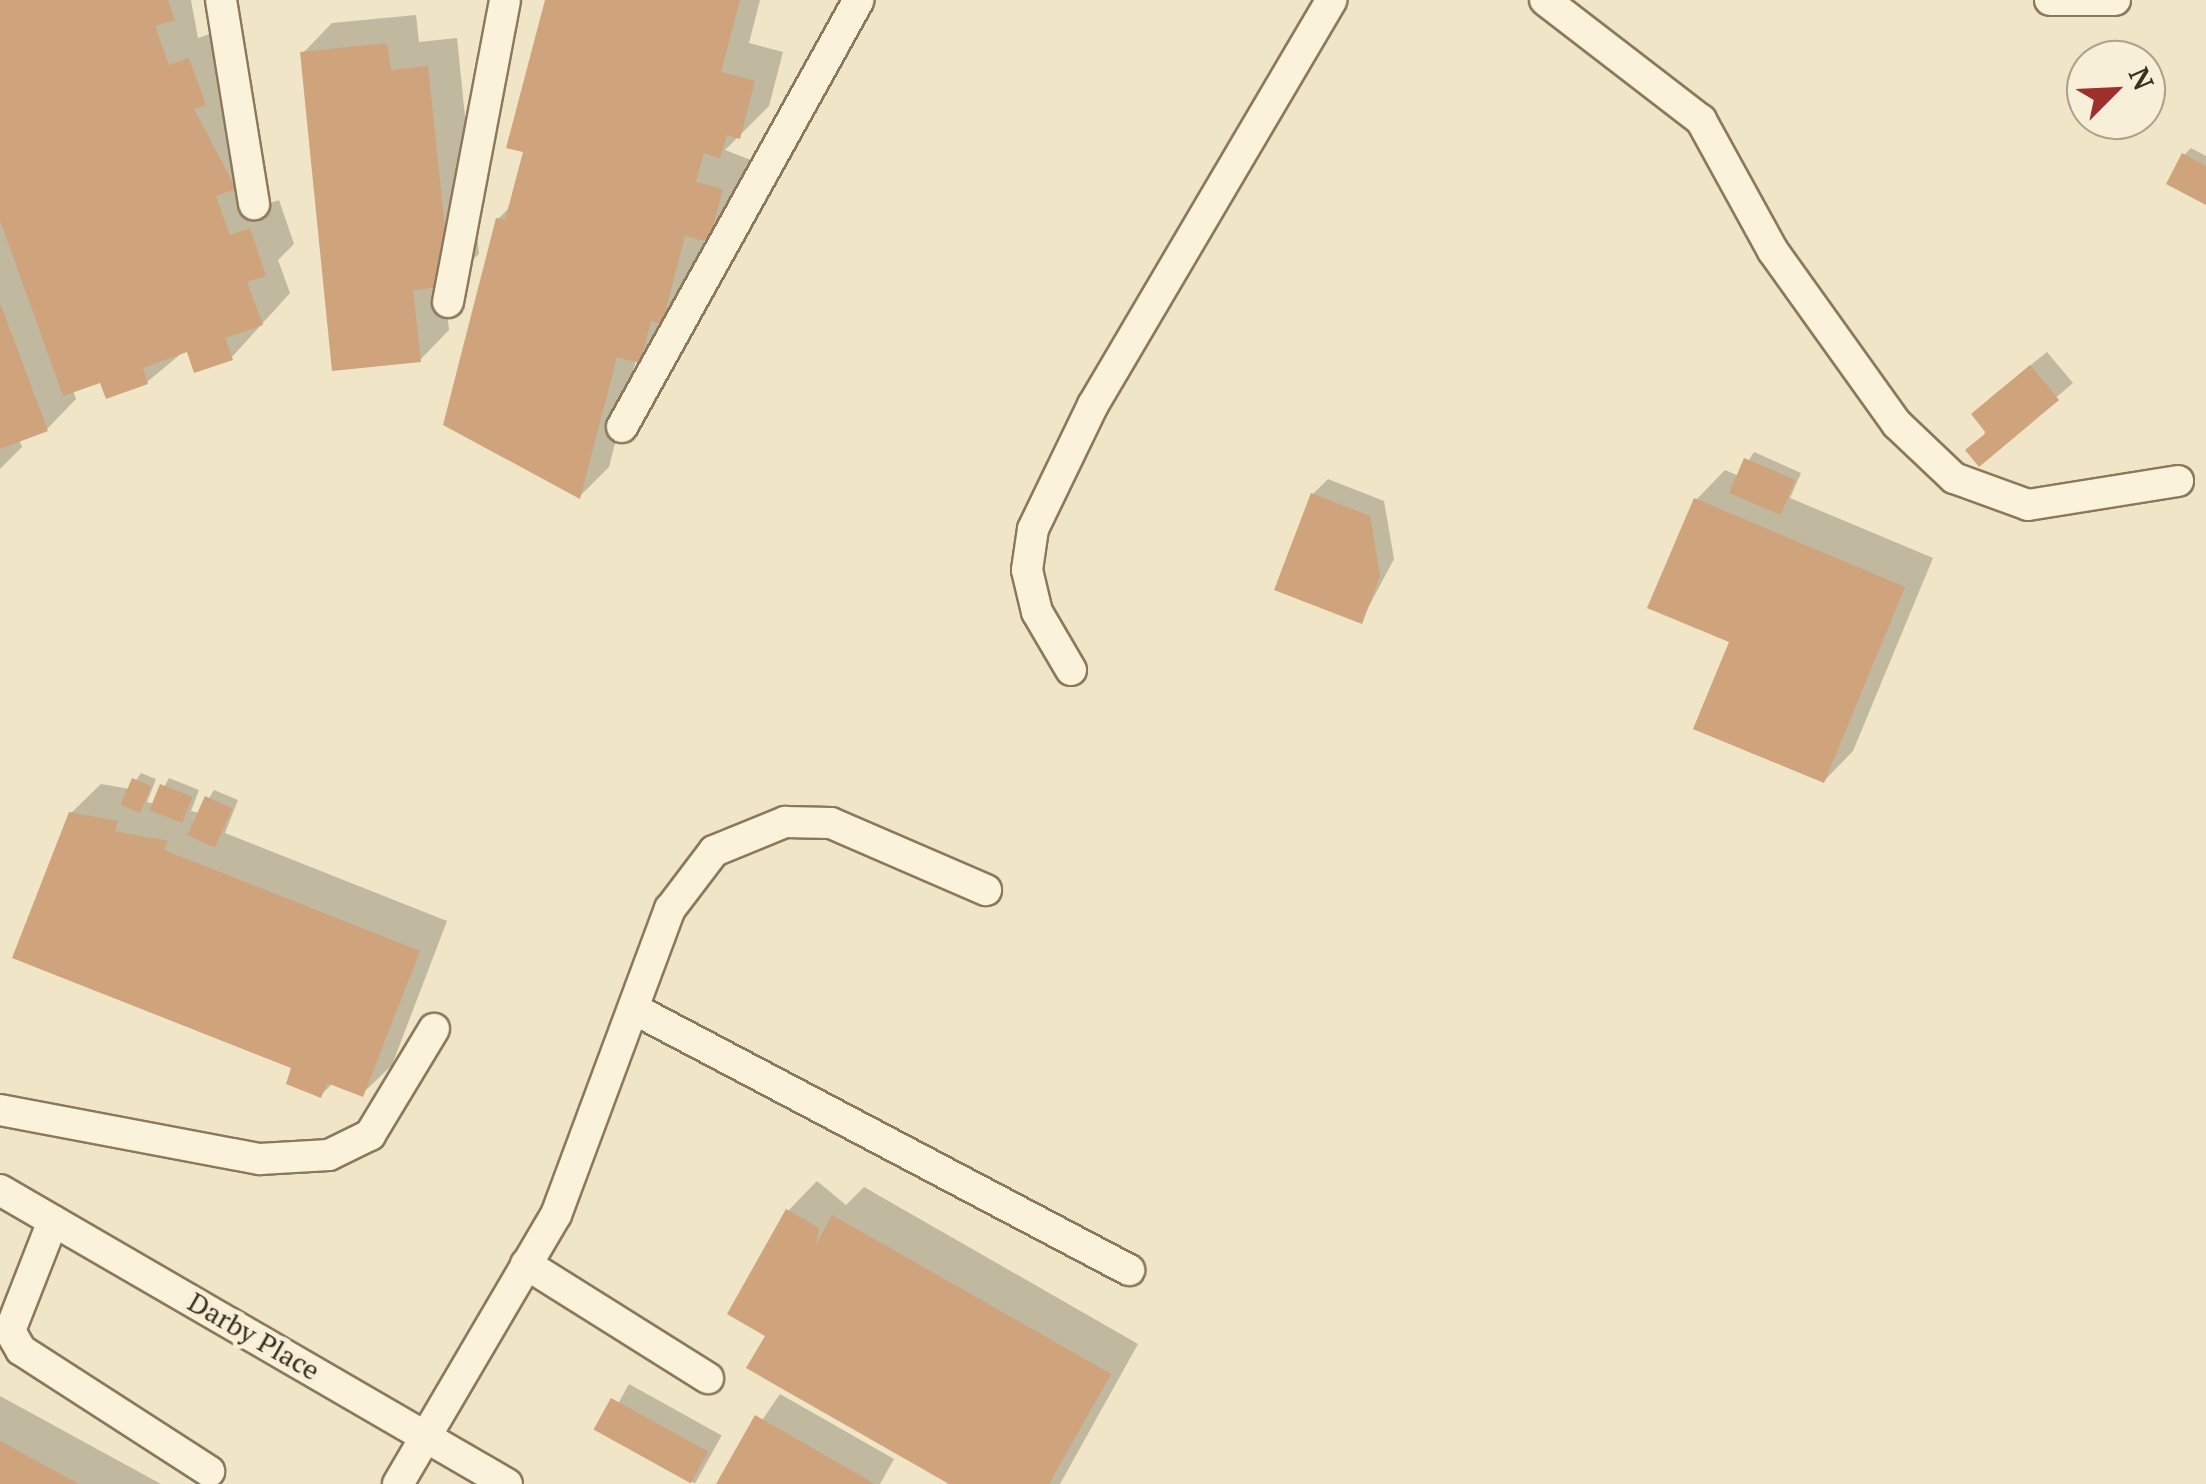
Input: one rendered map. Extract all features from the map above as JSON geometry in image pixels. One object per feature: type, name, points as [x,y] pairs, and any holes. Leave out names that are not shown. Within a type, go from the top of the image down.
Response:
[{"type":"lane","points":[[221,0],[254,204]]},
{"type":"lane","points":[[448,302],[505,0]]},
{"type":"lane","points":[[622,427],[859,0]]},
{"type":"lane","points":[[1070,670],[1037,612],[1027,570],[1033,530],[1093,406],[1332,0]]},
{"type":"lane","points":[[1545,0],[1700,120],[1774,251],[1897,424],[1954,478],[2028,504],[2178,481]]},
{"type":"lane","points":[[2050,0],[2115,0]]},
{"type":"lane","points":[[398,1484],[526,1264],[585,1152],[634,1009],[684,884],[745,833],[831,823],[986,890]]},
{"type":"lane","points":[[634,1009],[1128,1270]]},
{"type":"lane","points":[[0,1110],[260,1160],[330,1155],[370,1135],[434,1029]]},
{"type":"lane","name":"Darby Place","points":[[0,1190],[507,1484]]},
{"type":"lane","points":[[52,1221],[10,1331],[21,1350],[209,1471]]},
{"type":"lane","points":[[526,1264],[708,1378]]},
{"type":"building","points":[[0,0],[168,0],[175,20],[155,26],[169,65],[189,58],[206,105],[194,109],[236,189],[216,196],[230,235],[250,228],[266,276],[247,282],[263,325],[225,338],[233,360],[194,373],[187,352],[143,368],[148,384],[106,399],[100,383],[63,396],[0,220]]},
{"type":"building","points":[[545,0],[740,0],[721,72],[755,81],[740,139],[727,135],[720,158],[704,153],[696,182],[723,189],[709,242],[685,236],[662,324],[651,321],[640,363],[617,357],[580,499],[443,425],[496,218],[505,220],[523,152],[506,148]]},
{"type":"building","points":[[387,43],[391,70],[428,66],[451,286],[413,290],[421,362],[332,371],[300,52]]},
{"type":"building","points":[[2182,153],[2206,166],[2206,205],[2166,184]]},
{"type":"building","points":[[0,303],[48,431],[0,449]]},
{"type":"building","points":[[2030,365],[2059,400],[1979,467],[1965,450],[1986,433],[1971,414]]},
{"type":"building","points":[[1744,458],[1796,480],[1781,515],[1729,493]]},
{"type":"building","points":[[1311,493],[1370,516],[1380,576],[1362,624],[1274,590]]},
{"type":"building","points":[[1694,498],[1905,587],[1824,783],[1693,729],[1729,642],[1647,608]]},
{"type":"building","points":[[132,778],[151,786],[140,813],[121,805]]},
{"type":"building","points":[[160,784],[192,797],[182,823],[150,810]]},
{"type":"building","points":[[205,796],[232,808],[215,847],[188,835]]},
{"type":"building","points":[[69,812],[118,821],[115,831],[168,841],[164,850],[420,951],[363,1097],[327,1083],[321,1098],[286,1084],[291,1068],[12,958]]},
{"type":"building","points":[[786,1209],[819,1228],[816,1245],[832,1215],[1111,1374],[1049,1484],[949,1484],[746,1368],[765,1336],[727,1314]]},
{"type":"building","points":[[611,1398],[708,1452],[691,1483],[594,1429]]},
{"type":"building","points":[[755,1415],[875,1484],[716,1484]]},
{"type":"building","points":[[0,1441],[79,1484],[0,1484]]}]
